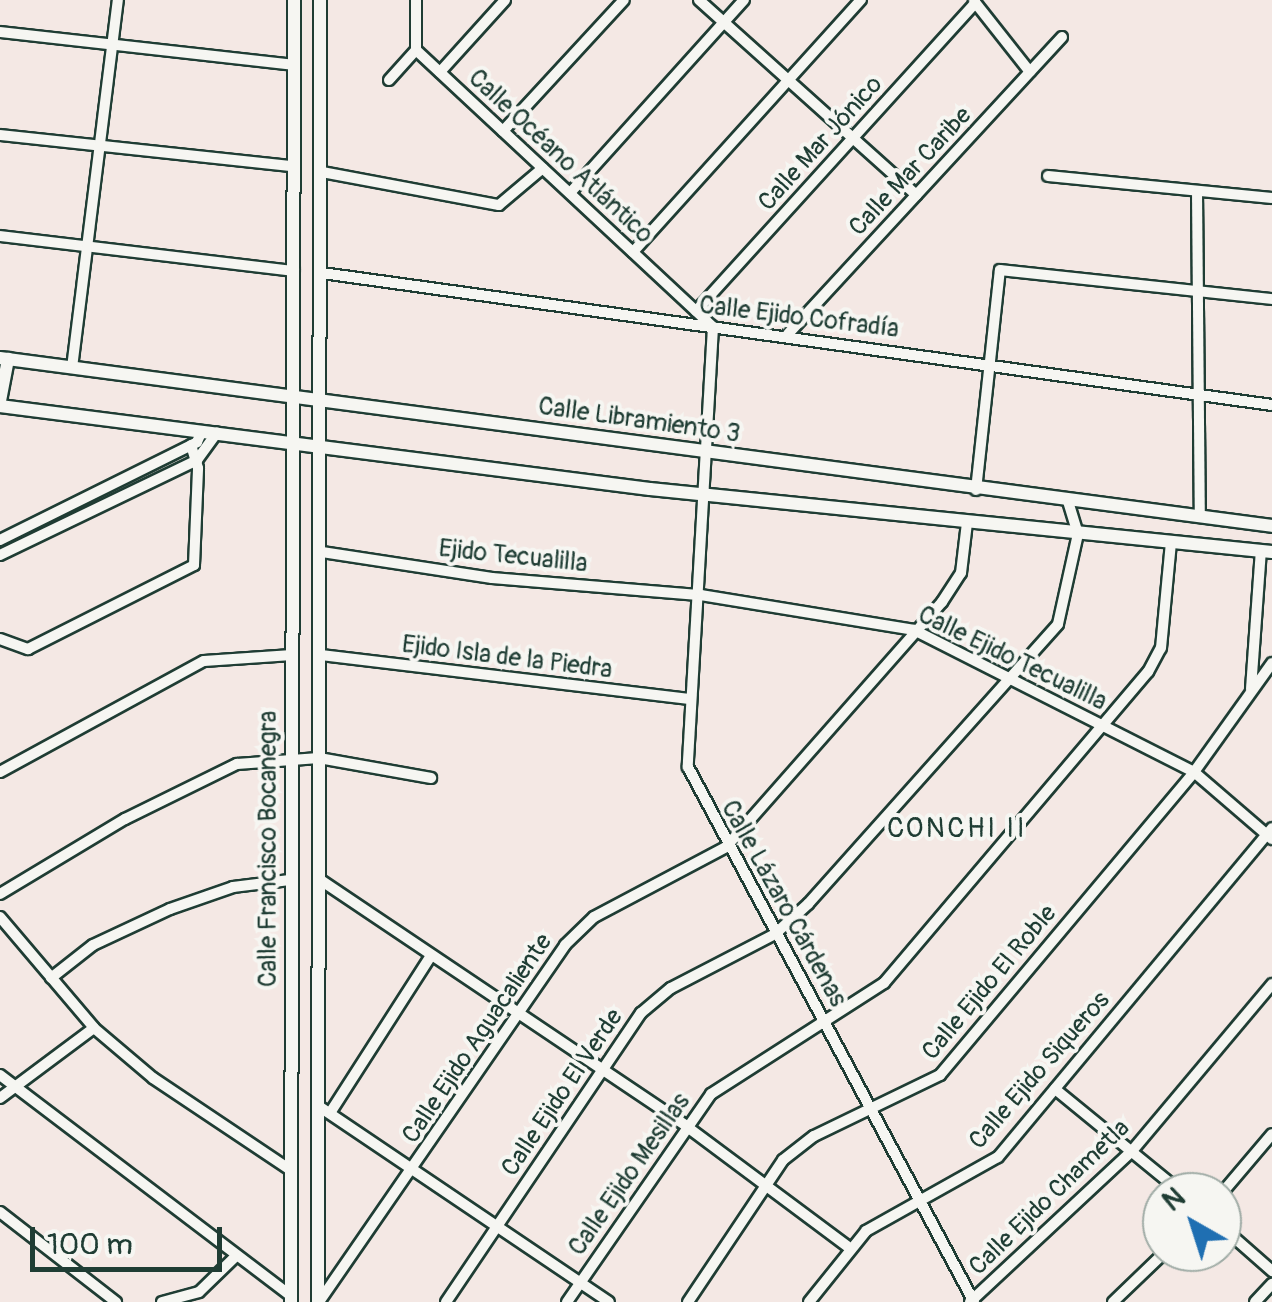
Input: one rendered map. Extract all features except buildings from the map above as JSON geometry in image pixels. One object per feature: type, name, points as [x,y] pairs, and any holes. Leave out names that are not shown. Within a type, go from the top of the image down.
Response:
[{"type":"street","points":[[72,368],[118,0]]},
{"type":"street","name":"Calle Francisco Bocanegra","points":[[291,1299],[294,0]]},
{"type":"street","name":"Calle Francisco Bocanegra","points":[[318,1302],[318,758],[323,400],[320,0]]},
{"type":"street","points":[[389,80],[416,50],[416,0]]},
{"type":"street","points":[[440,72],[505,0]]},
{"type":"street","points":[[504,131],[624,0]]},
{"type":"street","points":[[699,0],[916,196]]},
{"type":"street","points":[[570,194],[744,0]]},
{"type":"street","points":[[634,252],[862,0]]},
{"type":"street","points":[[974,1],[1030,72]]},
{"type":"street","name":"Calle Mar Jónico","points":[[696,311],[974,1]]},
{"type":"street","points":[[0,32],[111,49],[292,65]]},
{"type":"street","name":"Calle Mar Caribe","points":[[788,334],[1062,37]]},
{"type":"street","name":"Calle Océano Atlántico","points":[[416,50],[713,326]]},
{"type":"street","points":[[0,134],[292,166]]},
{"type":"street","points":[[322,172],[499,206],[543,168]]},
{"type":"street","points":[[1048,176],[1272,198]]},
{"type":"street","points":[[1197,191],[1202,292],[1200,517]]},
{"type":"street","points":[[0,236],[294,271]]},
{"type":"street","points":[[976,490],[1000,270],[1272,300]]},
{"type":"street","name":"Calle Ejido Cofradía","points":[[322,273],[511,304],[788,334],[1272,405]]},
{"type":"street","name":"Calle Lázaro Cárdenas","points":[[713,326],[702,453],[701,595],[689,699],[688,767],[726,848],[923,1199],[972,1301]]},
{"type":"street","points":[[4,359],[0,404],[704,494],[1266,552],[1251,689]]},
{"type":"street","name":"Calle Libramiento 3","points":[[4,359],[1272,526]]},
{"type":"street","points":[[0,540],[210,432]]},
{"type":"street","points":[[0,555],[197,460],[210,432]]},
{"type":"street","points":[[0,639],[28,649],[189,571],[196,557],[197,460],[191,444]]},
{"type":"street","points":[[1068,501],[1078,534]]},
{"type":"street","name":"Calle Ejido Aguacaliente","points":[[318,1302],[566,945],[594,917],[726,848],[961,573],[967,523]]},
{"type":"street","name":"Calle Ejido El Verde","points":[[446,1302],[600,1071],[654,1000],[775,934],[1058,624],[1078,534]]},
{"type":"street","name":"Calle Ejido Mesillas","points":[[567,1302],[686,1126],[727,1080],[826,1025],[884,983],[1102,726],[1161,648],[1171,543]]},
{"type":"street","name":"Ejido Tecualilla","points":[[322,552],[492,578],[701,595]]},
{"type":"street","name":"Calle Ejido Tecualilla","points":[[701,595],[914,630],[1008,682],[1194,772],[1270,834]]},
{"type":"street","points":[[0,772],[204,661],[292,655]]},
{"type":"street","name":"Ejido Isla de la Piedra","points":[[321,655],[689,699]]},
{"type":"street","name":"Calle Ejido El Roble","points":[[688,1302],[761,1186],[814,1136],[875,1110],[940,1075],[1194,772],[1272,664]]},
{"type":"street","points":[[0,894],[222,770],[290,757],[318,758],[431,778]]},
{"type":"street","name":"Calle Ejido Siqueros","points":[[809,1302],[847,1246],[990,1164],[1270,834]]},
{"type":"street","points":[[318,879],[686,1126],[761,1186],[847,1246]]},
{"type":"street","points":[[51,978],[93,945],[170,908],[233,887],[290,880]]},
{"type":"street","points":[[0,917],[94,1028],[153,1078],[292,1171]]},
{"type":"street","points":[[330,1113],[430,956]]},
{"type":"street","name":"Calle Ejido Chametla","points":[[972,1301],[1132,1151],[1272,984]]},
{"type":"street","points":[[0,1098],[94,1028]]},
{"type":"street","points":[[0,1074],[12,1090],[291,1299]]},
{"type":"street","points":[[1054,1089],[1157,1172]]},
{"type":"street","points":[[317,1104],[609,1302]]},
{"type":"street","points":[[1240,1172],[1272,1134]]},
{"type":"street","points":[[0,1212],[116,1302]]},
{"type":"street","points":[[1242,1245],[1272,1271]]},
{"type":"street","points":[[162,1302],[199,1292],[235,1257]]},
{"type":"street","points":[[1114,1302],[1145,1272]]},
{"type":"street","points":[[1254,1302],[1272,1284]]},
{"type":"district","name":"CONCHI II","points":[[957,829]]}]
